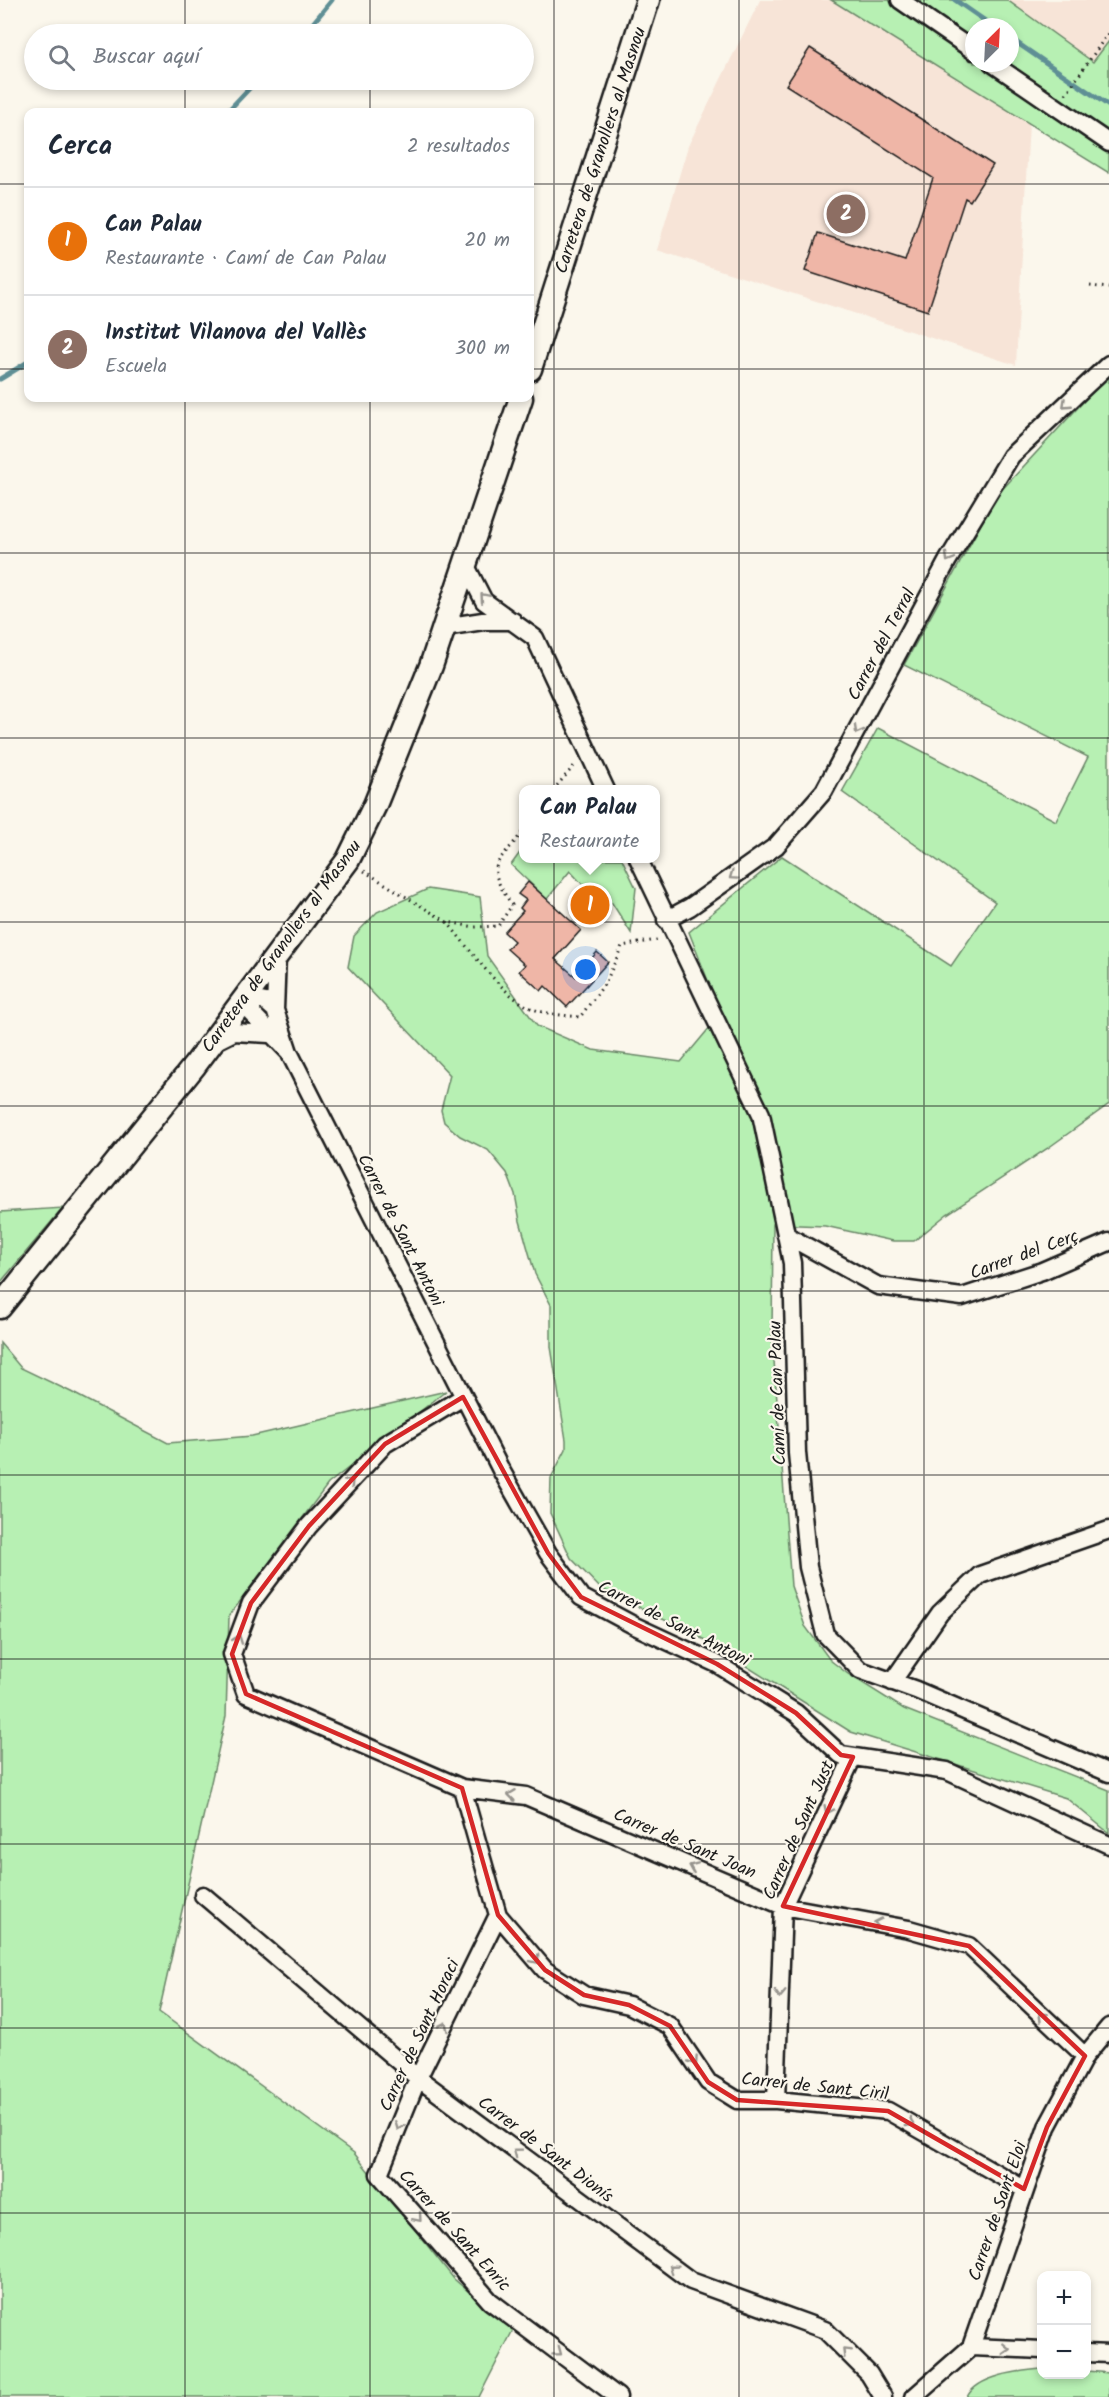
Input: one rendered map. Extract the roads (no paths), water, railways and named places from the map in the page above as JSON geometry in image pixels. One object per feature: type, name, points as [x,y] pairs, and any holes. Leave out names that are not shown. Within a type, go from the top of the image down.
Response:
[{"type":"main road","name":"Carretera de Granollers al Masnou","points":[[534,356],[648,0]]},
{"type":"main road","name":"Carretera de Granollers al Masnou","points":[[0,1307],[210,1043],[348,860],[375,805],[444,627],[519,402]]},
{"type":"street","points":[[900,0],[965,45]]},
{"type":"street","points":[[1005,72],[1109,143]]},
{"type":"street","name":"Carrer del Terral","points":[[666,920],[690,907],[776,846],[824,791],[948,560],[1011,456],[1109,364]]},
{"type":"street","points":[[465,564],[484,601],[535,638],[604,785]]},
{"type":"street","points":[[444,627],[483,621],[513,621]]},
{"type":"street","name":"Camí de Can Palau","points":[[640,863],[761,1114],[792,1263],[797,1454],[808,1567],[825,1634],[860,1670],[1090,1762],[1109,1773]]},
{"type":"street","name":"Carrer de Sant Antoni","points":[[277,955],[275,1010],[289,1052],[463,1397],[548,1553],[581,1597],[634,1626],[717,1664],[796,1713],[841,1755],[947,1771],[1109,1845]]},
{"type":"street","points":[[245,998],[266,1002],[275,1010]]},
{"type":"street","name":"Carrer de Sant Antoni","points":[[245,998],[245,1006],[269,1034],[289,1052]]},
{"type":"street","points":[[210,1043],[234,1032],[269,1034]]},
{"type":"street","name":"Carrer del Cerç","points":[[786,1234],[878,1286],[962,1297],[1042,1271],[1109,1242]]},
{"type":"street","name":"Carrer de Sant Joan","points":[[463,1397],[386,1444],[309,1526],[251,1603],[232,1654],[246,1694],[462,1788],[526,1796],[783,1906],[909,1929],[969,1946],[1085,2056]]},
{"type":"street","points":[[892,1682],[940,1613],[980,1575],[1109,1530]]},
{"type":"street","name":"Carrer de Sant Just","points":[[776,2100],[783,1906],[852,1756]]},
{"type":"street","name":"Carrer de Sant Ciril","points":[[462,1788],[498,1915],[544,1970],[584,1995],[629,2005],[670,2026],[708,2082],[737,2100],[776,2100],[888,2110],[1024,2189]]},
{"type":"street","name":"Carrer de Sant Dionís","points":[[203,1895],[418,2079],[690,2281],[825,2330],[869,2374],[883,2397]]},
{"type":"street","name":"Carrer de Sant Horaci","points":[[379,2174],[418,2079],[498,1915]]},
{"type":"street","name":"Carrer de Sant Eloi","points":[[971,2347],[1047,2127],[1085,2056],[1109,2027]]},
{"type":"street","name":"Carrer de Sant Enric","points":[[379,2174],[490,2301],[618,2397]]},
{"type":"street","points":[[914,2397],[971,2347],[1037,2350]]},
{"type":"street","points":[[1091,2353],[1109,2354]]},
{"type":"waterway","points":[[312,24],[332,0]]},
{"type":"waterway","points":[[955,0],[981,18]]},
{"type":"waterway","points":[[1019,44],[1109,106]]},
{"type":"waterway","points":[[231,108],[248,90]]},
{"type":"waterway","points":[[0,379],[24,364]]},
{"type":"place","name":"Institut Vilanova del Vallès","points":[[846,214]]},
{"type":"place","name":"Can Palau","points":[[590,905]]}]
